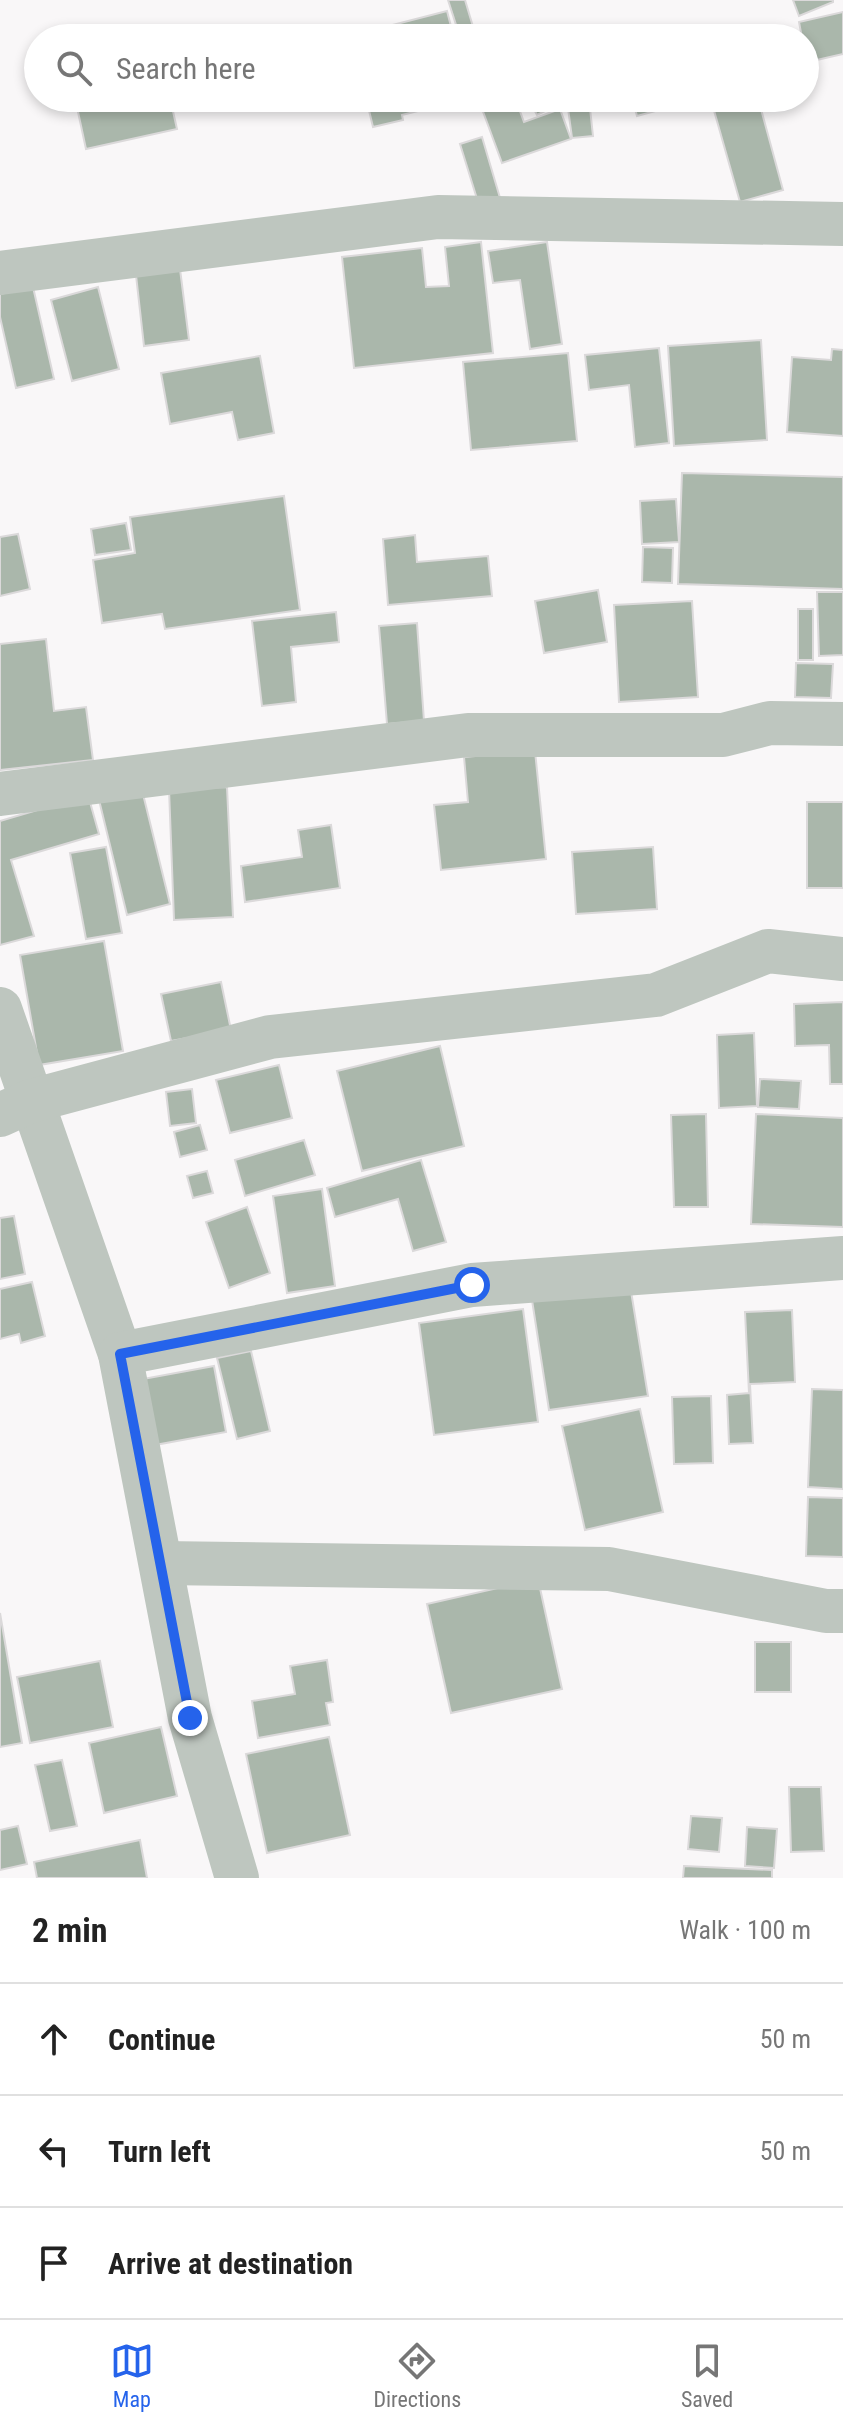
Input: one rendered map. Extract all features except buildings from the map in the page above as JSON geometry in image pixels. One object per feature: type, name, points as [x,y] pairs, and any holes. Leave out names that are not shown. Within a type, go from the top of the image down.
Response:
[{"type":"street","points":[[0,273],[438,217],[843,224]]},
{"type":"street","points":[[0,794],[468,735],[723,735],[770,723],[843,724]]},
{"type":"street","points":[[16,1108],[270,1037],[656,995],[768,951],[843,959]]},
{"type":"street","points":[[0,1009],[16,1108],[120,1354],[190,1718],[237,1878]]},
{"type":"street","points":[[120,1354],[472,1285],[843,1258]]},
{"type":"street","points":[[161,1563],[609,1569],[826,1611],[843,1611]]},
{"type":"route","points":[[190,1718],[120,1354],[472,1285]]}]
